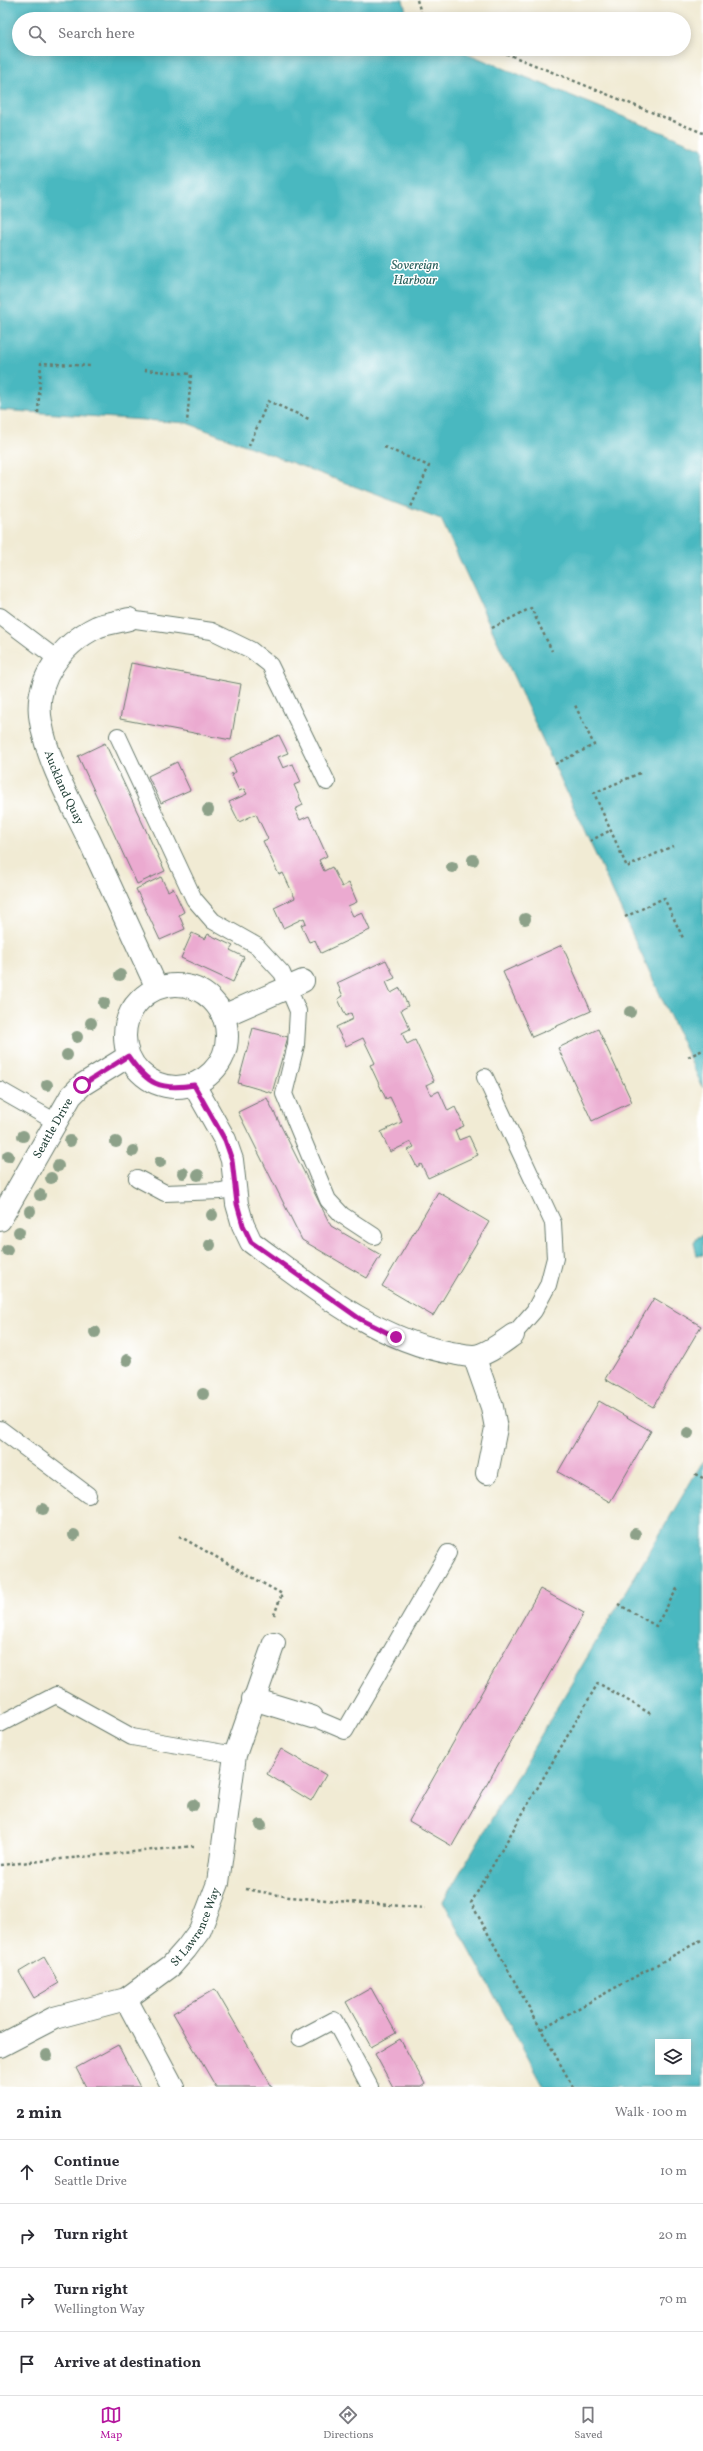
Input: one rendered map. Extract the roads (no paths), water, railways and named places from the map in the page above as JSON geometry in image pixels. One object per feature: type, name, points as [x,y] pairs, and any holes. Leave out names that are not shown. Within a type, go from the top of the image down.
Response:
[{"type":"street","name":"Auckland Quay","points":[[129,619],[98,627],[72,642],[57,659],[48,675],[42,693],[40,720],[47,746],[157,988]]},
{"type":"street","points":[[174,984],[196,988],[211,998],[223,1016],[227,1033],[224,1054],[215,1070],[194,1085],[176,1088],[156,1085],[140,1075],[128,1056],[124,1039],[127,1018],[136,1003],[157,988],[174,984]]},
{"type":"street","points":[[223,1016],[297,984]]},
{"type":"street","name":"Seattle Drive","points":[[0,1220],[72,1096],[82,1085],[128,1056]]},
{"type":"street","points":[[194,1085],[225,1140],[232,1160],[235,1188],[243,1225],[251,1242],[360,1319],[396,1337],[433,1349],[474,1356],[500,1344],[513,1335]]},
{"type":"street","points":[[474,1356],[492,1407],[496,1428],[487,1473]]},
{"type":"street","name":"St Lawrence Way","points":[[0,2046],[54,2018],[126,1999],[171,1966],[200,1930],[218,1883],[235,1755],[253,1699],[274,1643]]},
{"type":"street","points":[[253,1699],[312,1717]]},
{"type":"street","points":[[126,1999],[173,2087]]},
{"type":"lane","points":[[0,616],[57,659]]},
{"type":"lane","points":[[129,619],[212,631],[251,650],[270,665],[327,782]]},
{"type":"lane","points":[[118,736],[194,899],[202,911],[213,921],[258,946],[282,973],[297,984],[298,1011],[296,1044],[284,1094],[328,1200],[342,1215],[374,1236]]},
{"type":"lane","points":[[485,1077],[553,1223],[555,1258],[548,1284],[534,1312],[513,1335]]},
{"type":"lane","points":[[0,1090],[56,1122]]},
{"type":"lane","points":[[137,1178],[166,1193],[221,1191],[235,1188]]},
{"type":"lane","points":[[0,1429],[88,1495]]},
{"type":"lane","points":[[312,1717],[345,1731],[448,1553]]},
{"type":"lane","points":[[0,1724],[56,1695],[132,1737],[235,1755]]},
{"type":"lane","points":[[300,2038],[334,2020],[370,2087]]},
{"type":"water","name":"Sovereign Harbour","points":[[0,0],[403,0],[406,12],[12,12],[12,56],[473,56],[703,149],[703,1088],[441,519],[187,423],[0,410]]},
{"type":"water","points":[[703,1235],[703,1255],[697,1256],[694,1243],[698,1237]]},
{"type":"water","points":[[703,1461],[703,2087],[544,2087],[443,1901]]}]
